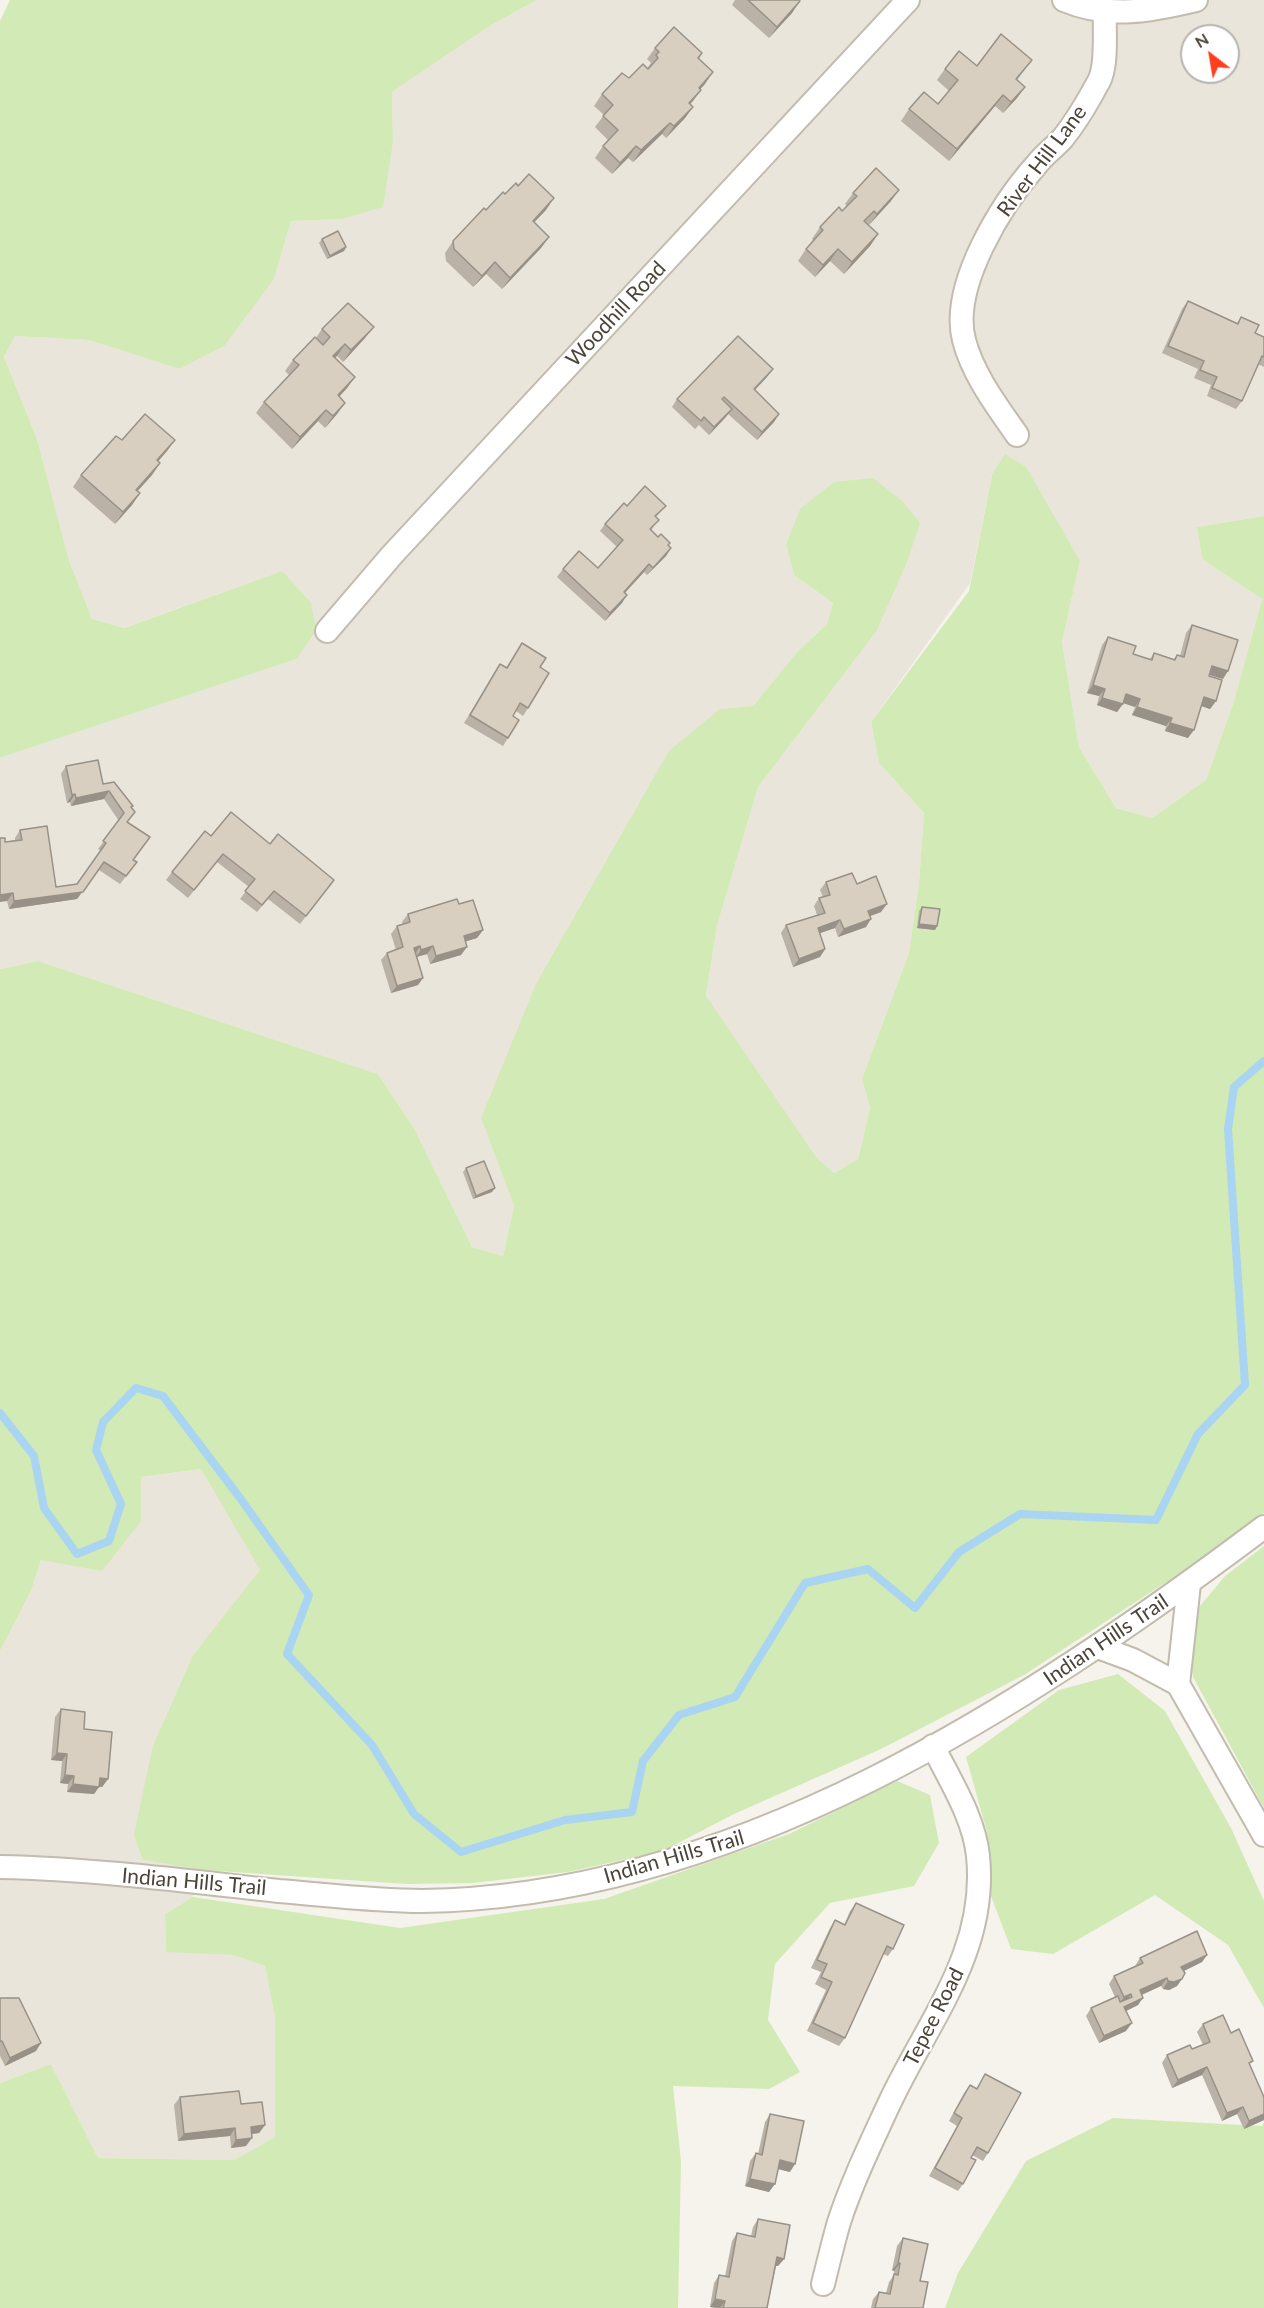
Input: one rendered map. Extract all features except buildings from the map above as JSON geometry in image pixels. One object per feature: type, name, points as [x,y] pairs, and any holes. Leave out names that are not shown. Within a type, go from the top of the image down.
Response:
[{"type":"street","name":"Woodhill Road","points":[[327,631],[392,555],[908,0]]},
{"type":"street","points":[[1064,0],[1077,6],[1105,12],[1139,12],[1196,0]]},
{"type":"street","name":"River Hill Lane","points":[[1017,435],[991,397],[963,340],[961,318],[964,290],[977,258],[1004,207],[1020,183],[1062,139],[1082,112],[1101,75],[1105,12]]},
{"type":"street","name":"Indian Hills Trail","points":[[0,1867],[145,1877],[356,1898],[423,1901],[511,1895],[576,1885],[656,1865],[747,1836],[823,1803],[976,1723],[1098,1647],[1189,1584],[1264,1527]]},
{"type":"street","points":[[1178,1684],[1189,1584]]},
{"type":"street","points":[[1098,1647],[1133,1660],[1178,1684],[1264,1835]]},
{"type":"street","name":"Tepee Road","points":[[823,2284],[839,2223],[850,2192],[889,2103],[958,1972],[977,1914],[980,1875],[975,1836],[933,1746]]},
{"type":"shaded area","points":[[537,0],[1264,0],[1264,516],[1197,527],[1202,559],[1262,599],[1234,701],[1206,780],[1152,818],[1116,808],[1079,747],[1062,642],[1080,561],[992,475],[970,583],[871,722],[879,763],[924,813],[919,883],[909,953],[862,1079],[870,1108],[858,1159],[834,1173],[817,1158],[706,997],[717,926],[758,787],[876,632],[800,509],[786,544],[794,575],[833,603],[827,624],[798,651],[753,706],[720,709],[481,1118],[514,1206],[503,1256],[472,1247],[415,1130],[378,1074],[38,961],[0,969],[0,758],[297,659],[282,571],[123,628],[92,619],[69,560],[37,439],[4,357],[15,336],[89,340],[179,369],[274,279],[291,221],[342,219],[393,141],[392,92],[493,24]]},
{"type":"shaded area","points":[[201,1469],[261,1570],[193,1655],[153,1745],[143,1860],[195,1868],[193,1897],[165,1914],[166,1951],[233,1955],[265,1966],[275,2018],[275,2137],[234,2160],[98,2158],[51,2064],[0,2083],[0,1651],[31,1591],[41,1560],[140,1521],[141,1477]]},
{"type":"green space","points":[[10,0],[537,0],[493,24],[392,92],[393,141],[383,207],[342,219],[291,221],[274,279],[224,346],[179,369],[89,340],[15,336],[4,357],[37,439],[69,560],[92,619],[124,628],[282,571],[311,603],[316,630],[297,659],[0,758],[0,21]]},
{"type":"green space","points":[[1005,454],[1026,467],[1080,561],[1062,642],[1079,747],[1116,808],[1152,818],[1206,780],[1234,701],[1262,599],[1202,559],[1197,527],[1264,516],[1264,1513],[1180,1573],[1024,1675],[881,1749],[734,1814],[663,1851],[568,1872],[473,1883],[406,1884],[204,1870],[143,1860],[134,1835],[153,1745],[193,1655],[260,1570],[201,1469],[141,1477],[141,1521],[102,1571],[41,1560],[31,1591],[0,1651],[0,969],[38,961],[378,1074],[415,1130],[472,1247],[503,1256],[514,1206],[481,1118],[536,984],[669,751],[720,709],[753,706],[798,651],[827,624],[833,603],[794,575],[786,544],[800,509],[834,482],[873,478],[902,501],[920,523],[907,562],[876,632],[758,787],[717,926],[706,996],[817,1158],[834,1173],[858,1159],[870,1108],[862,1079],[909,953],[919,883],[924,813],[879,763],[871,722],[969,591],[992,475]]},
{"type":"green space","points":[[1264,1546],[1264,1808],[1193,1677],[1188,1649],[1200,1606],[1225,1576]]},
{"type":"green space","points":[[1118,1674],[1165,1711],[1231,1828],[1264,1901],[1264,2008],[1228,1945],[1155,1895],[1053,1954],[1011,1949],[991,1896],[987,1832],[966,1757],[1059,1690]]},
{"type":"green space","points":[[897,1781],[930,1795],[939,1843],[914,1886],[830,1903],[775,1964],[768,2020],[800,2072],[769,2089],[673,2086],[681,2161],[678,2308],[0,2308],[0,2083],[51,2064],[98,2158],[234,2160],[275,2137],[275,2018],[265,1966],[233,1955],[166,1952],[165,1914],[193,1897],[400,1928],[604,1899],[789,1834]]},
{"type":"green space","points":[[1113,2118],[1262,2126],[1264,2122],[1264,2308],[945,2308],[958,2273],[1026,2161]]},
{"type":"waterway","points":[[0,1413],[34,1456],[44,1508],[77,1554],[109,1541],[121,1504],[96,1450],[103,1422],[136,1388],[163,1396],[309,1595],[287,1654],[372,1745],[414,1814],[461,1852],[565,1820],[632,1812],[643,1761],[679,1715],[735,1697],[805,1583],[868,1569],[915,1608],[959,1552],[1020,1514],[1156,1520],[1198,1434],[1245,1385],[1228,1129],[1234,1087],[1264,1061]]}]
